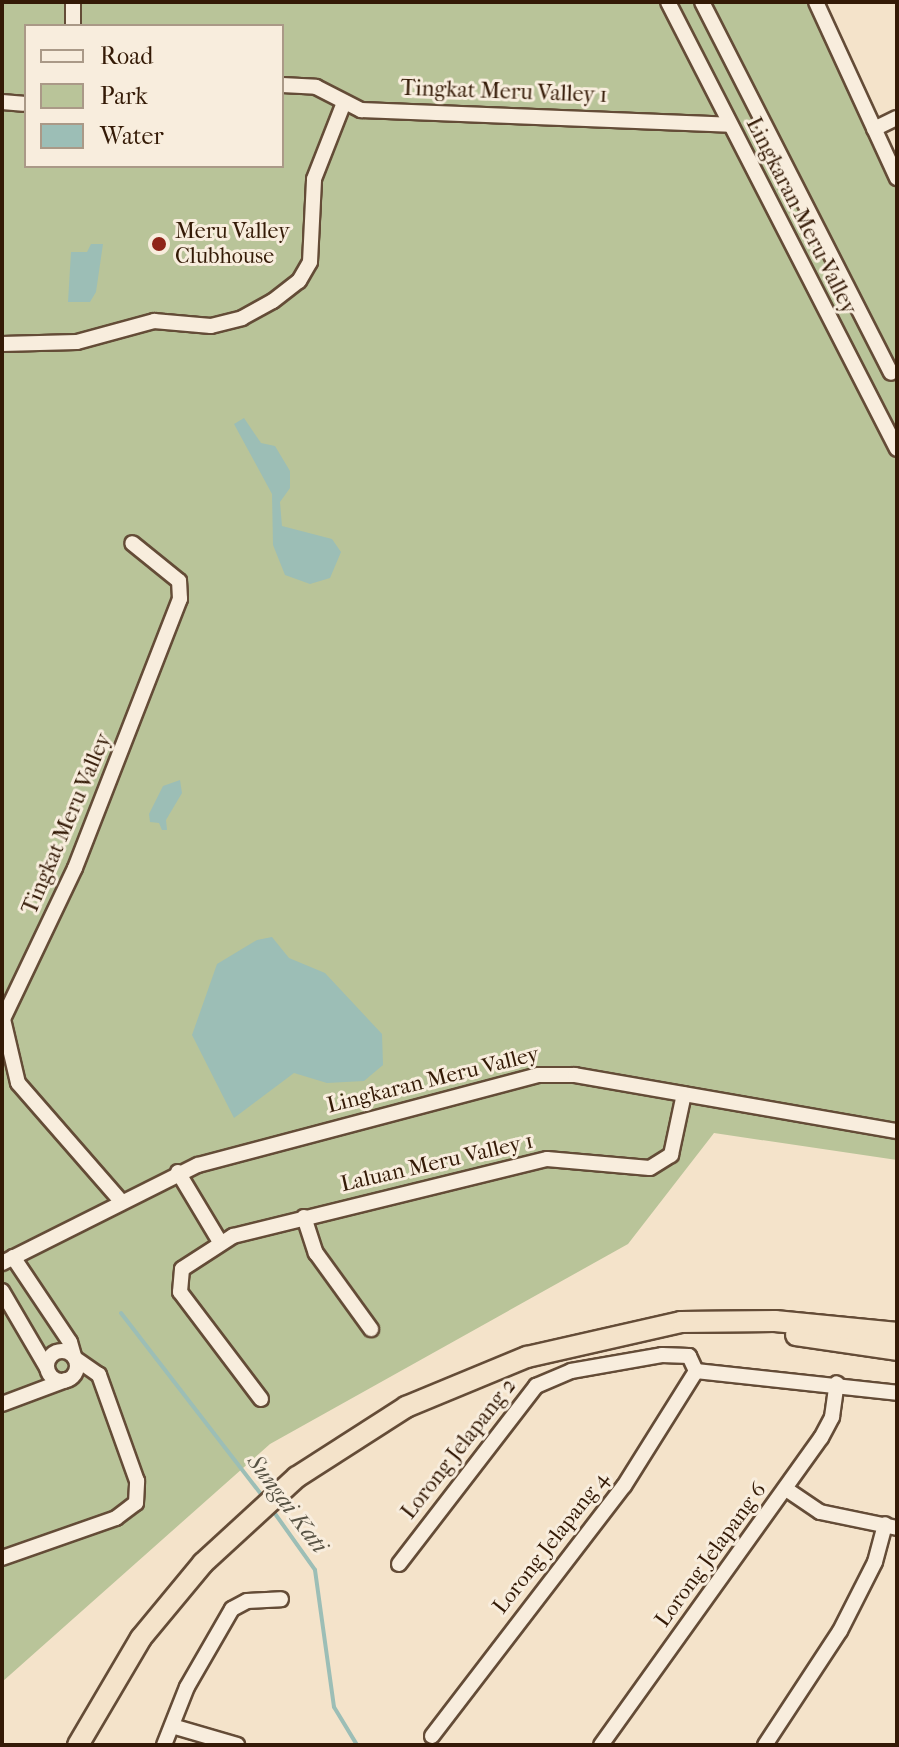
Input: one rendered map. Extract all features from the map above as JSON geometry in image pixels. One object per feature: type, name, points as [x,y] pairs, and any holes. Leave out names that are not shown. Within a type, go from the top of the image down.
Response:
[{"type":"highway","points":[[78,1745],[141,1638],[238,1528],[297,1477],[370,1427],[442,1389],[527,1357],[636,1331],[722,1320],[820,1323],[897,1333]]},
{"type":"highway","points":[[636,1331],[774,1332],[897,1350]]},
{"type":"street","name":"Lingkaran Meru Valley","points":[[668,2],[776,218],[895,442]]},
{"type":"street","points":[[702,2],[801,205],[891,373]]},
{"type":"street","points":[[816,2],[897,178]]},
{"type":"street","points":[[62,24],[73,6]]},
{"type":"street","name":"Tingkat Meru Valley 1","points":[[284,85],[316,87],[343,105],[361,110],[730,125]]},
{"type":"street","points":[[2,102],[24,104]]},
{"type":"street","points":[[2,344],[77,342],[154,321],[211,326],[242,318],[273,301],[299,281],[310,262],[314,179],[343,105]]},
{"type":"street","points":[[874,129],[897,118]]},
{"type":"street","points":[[776,218],[801,205]]},
{"type":"street","name":"Tingkat Meru Valley","points":[[120,1200],[18,1083],[3,1019],[75,868],[180,599],[181,586],[174,574],[132,543]]},
{"type":"street","name":"Lingkaran Meru Valley","points":[[8,1260],[178,1172],[538,1075],[561,1073],[897,1131]]},
{"type":"street","name":"Laluan Meru Valley 1","points":[[261,1399],[180,1292],[182,1269],[220,1242],[304,1217],[547,1159],[650,1168],[671,1155],[684,1094]]},
{"type":"street","points":[[178,1172],[220,1242]]},
{"type":"street","points":[[304,1217],[316,1253],[371,1329]]},
{"type":"street","points":[[8,1260],[70,1342],[77,1370],[68,1380]]},
{"type":"street","points":[[2,1291],[47,1369],[68,1380]]},
{"type":"street","points":[[9,1305],[33,1292]]},
{"type":"street","points":[[2,1558],[116,1518],[136,1503],[137,1481],[95,1369],[74,1357],[56,1352],[32,1394]]},
{"type":"street","name":"Lorong Jelapang 2","points":[[399,1564],[536,1386],[571,1371],[662,1355],[689,1356],[696,1371]]},
{"type":"street","points":[[696,1371],[837,1383],[897,1393]]},
{"type":"street","name":"Lorong Jelapang 4","points":[[432,1736],[624,1486],[696,1371]]},
{"type":"street","points":[[2,1404],[68,1380],[87,1379],[102,1390]]},
{"type":"street","name":"Lorong Jelapang 6","points":[[601,1745],[828,1426],[837,1383]]},
{"type":"street","points":[[765,1745],[840,1631],[891,1526],[820,1512],[786,1489]]},
{"type":"street","points":[[164,1745],[192,1677],[232,1609],[247,1601],[281,1599]]},
{"type":"street","points":[[172,1726],[237,1745]]},
{"type":"green space","points":[[2,2],[808,2],[897,190],[897,1160],[714,1133],[628,1244],[270,1444],[2,1682]]},
{"type":"water","points":[[91,244],[103,244],[96,292],[90,302],[68,302],[71,252],[87,252]]},
{"type":"water","points":[[244,418],[261,443],[275,446],[290,471],[290,488],[280,502],[282,526],[332,539],[341,552],[330,578],[310,584],[285,575],[273,545],[272,494],[234,424]]},
{"type":"water","points":[[180,780],[182,793],[166,820],[167,830],[162,830],[159,823],[150,822],[149,814],[163,786]]},
{"type":"water","points":[[272,937],[289,958],[325,973],[382,1034],[383,1065],[364,1081],[327,1083],[294,1073],[234,1118],[192,1035],[217,964],[257,940]]},
{"type":"waterway","name":"Sungai Kati","points":[[121,1313],[264,1498]]},
{"type":"waterway","name":"Sungai Kati","points":[[271,1508],[315,1570],[334,1707],[357,1745]]},
{"type":"place","name":"Meru Valley Clubhouse","points":[[159,244]]}]
